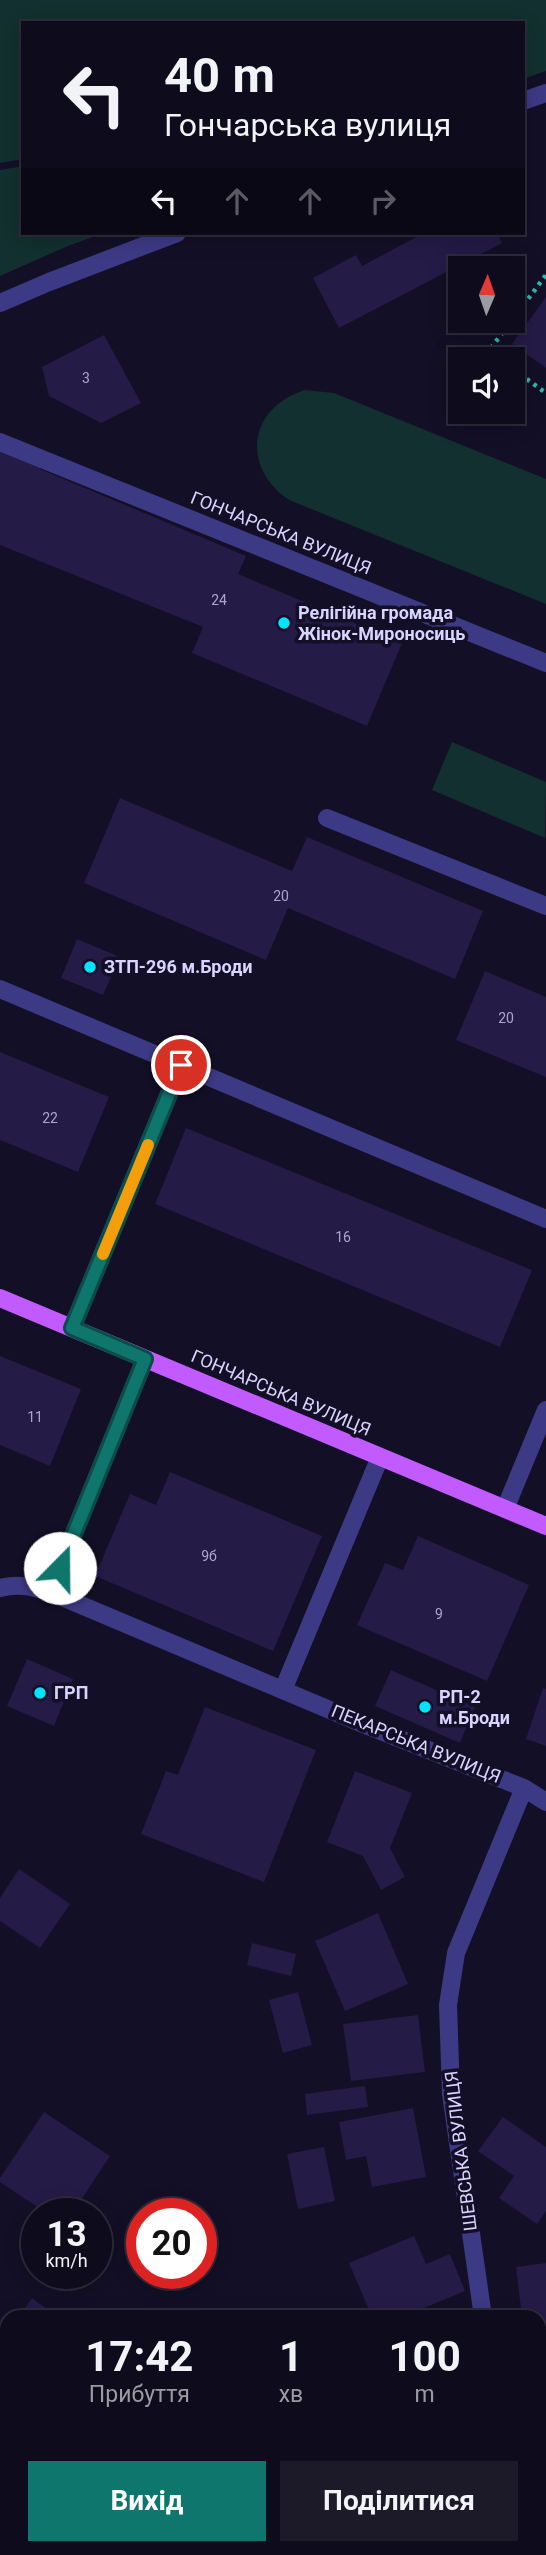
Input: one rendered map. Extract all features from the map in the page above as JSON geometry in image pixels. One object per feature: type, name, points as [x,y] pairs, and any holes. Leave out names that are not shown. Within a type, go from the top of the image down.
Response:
[{"type":"main road","name":"ГОНЧАРСЬКА ВУЛИЦЯ","points":[[0,1298],[546,1525]]},
{"type":"street","points":[[525,100],[546,93]]},
{"type":"street","points":[[0,303],[172,235]]},
{"type":"street","name":"ГОНЧАРСЬКА ВУЛИЦЯ","points":[[0,442],[546,663]]},
{"type":"street","points":[[327,818],[546,906]]},
{"type":"street","points":[[0,989],[546,1219]]},
{"type":"street","points":[[72,1328],[181,1065]]},
{"type":"street","points":[[50,1592],[145,1359]]},
{"type":"street","points":[[505,1508],[546,1410]]},
{"type":"street","points":[[283,1690],[380,1457]]},
{"type":"street","name":"ПЕКАРСЬКА ВУЛИЦЯ","points":[[0,1588],[14,1584],[50,1592],[524,1788],[546,1802]]},
{"type":"street","name":"ШЕВСЬКА ВУЛИЦЯ","points":[[482,2310],[451,2094],[448,2005],[456,1953],[524,1788]]},
{"type":"path","points":[[525,303],[546,275]]},
{"type":"path","points":[[525,378],[546,393]]},
{"type":"green space","points":[[0,0],[546,0],[546,71],[525,78],[525,21],[21,21],[21,159],[0,163]]},
{"type":"green space","points":[[21,166],[21,235],[98,235],[0,276],[0,170]]},
{"type":"green space","points":[[305,390],[334,393],[546,479],[546,604],[289,500],[273,486],[263,471],[258,455],[262,424],[272,410],[286,398]]},
{"type":"green space","points":[[452,742],[546,782],[545,838],[432,790]]},
{"type":"building","points":[[420,235],[498,235],[502,243],[477,256],[448,256],[448,271],[339,328],[313,278],[356,255],[362,266]]},
{"type":"building","points":[[546,297],[546,368],[525,353],[525,347],[512,344],[520,333],[525,333],[525,326]]},
{"type":"building","points":[[104,335],[141,403],[101,423],[49,396],[42,367]]},
{"type":"building","points":[[0,447],[42,465],[40,469],[246,556],[238,574],[402,643],[367,726],[192,653],[203,627],[0,545]]},
{"type":"building","points":[[120,798],[292,871],[307,837],[483,911],[455,979],[288,908],[266,960],[84,883]]},
{"type":"building","name":"ЗТП-296 м.Броди","points":[[77,939],[120,957],[103,995],[61,978]]},
{"type":"building","points":[[485,971],[546,997],[546,1077],[456,1040]]},
{"type":"building","points":[[0,1052],[109,1097],[78,1172],[0,1140]]},
{"type":"building","points":[[186,1128],[532,1270],[500,1347],[155,1204]]},
{"type":"building","points":[[0,1356],[81,1389],[50,1466],[0,1445]]},
{"type":"building","points":[[170,1472],[322,1536],[273,1651],[95,1576],[130,1494],[156,1505]]},
{"type":"building","points":[[418,1536],[529,1585],[487,1681],[357,1625],[385,1563],[403,1570]]},
{"type":"building","name":"ГРП","points":[[27,1659],[73,1679],[54,1726],[7,1706]]},
{"type":"building","name":"РП-2 м.Броди","points":[[391,1670],[475,1707],[460,1743],[375,1706]]},
{"type":"building","points":[[543,1688],[546,1689],[546,1746],[526,1739]]},
{"type":"building","points":[[205,1707],[316,1750],[264,1882],[141,1834],[166,1771],[178,1775]]},
{"type":"building","points":[[355,1771],[412,1793],[390,1848],[405,1877],[381,1890],[363,1856],[327,1842]]},
{"type":"building","points":[[19,1869],[70,1904],[40,1948],[0,1921],[0,1898]]},
{"type":"building","points":[[378,1913],[408,1984],[345,2011],[315,1941]]},
{"type":"building","points":[[252,1943],[296,1954],[291,1976],[247,1965]]},
{"type":"building","points":[[298,1992],[312,2045],[283,2053],[269,2000]]},
{"type":"building","points":[[418,2015],[425,2072],[351,2081],[343,2024]]},
{"type":"building","points":[[365,2086],[368,2107],[307,2115],[305,2094]]},
{"type":"building","points":[[413,2108],[426,2177],[372,2187],[366,2156],[346,2160],[339,2122]]},
{"type":"building","points":[[44,2112],[110,2156],[82,2198],[24,2198],[0,2182],[0,2178]]},
{"type":"building","points":[[503,2117],[546,2147],[546,2211],[537,2224],[499,2198],[514,2176],[478,2151]]},
{"type":"building","points":[[324,2147],[335,2201],[298,2209],[287,2154]]},
{"type":"building","points":[[414,2236],[426,2264],[450,2254],[465,2291],[419,2310],[369,2310],[349,2263]]},
{"type":"building","points":[[546,2263],[546,2310],[521,2310],[516,2267]]},
{"type":"building","points":[[32,2298],[48,2310],[24,2310]]},
{"type":"slow traffic","points":[[103,1254],[148,1145]]},
{"type":"place","name":"Релігійна громада Жінок-Мироносиць","points":[[284,623]]},
{"type":"place","name":"ЗТП-296 м.Броди","points":[[90,967]]},
{"type":"place","name":"ГРП","points":[[40,1693]]},
{"type":"place","name":"РП-2 м.Броди","points":[[425,1707]]},
{"type":"route","points":[[60,1568],[145,1359],[72,1328],[181,1065]]}]
